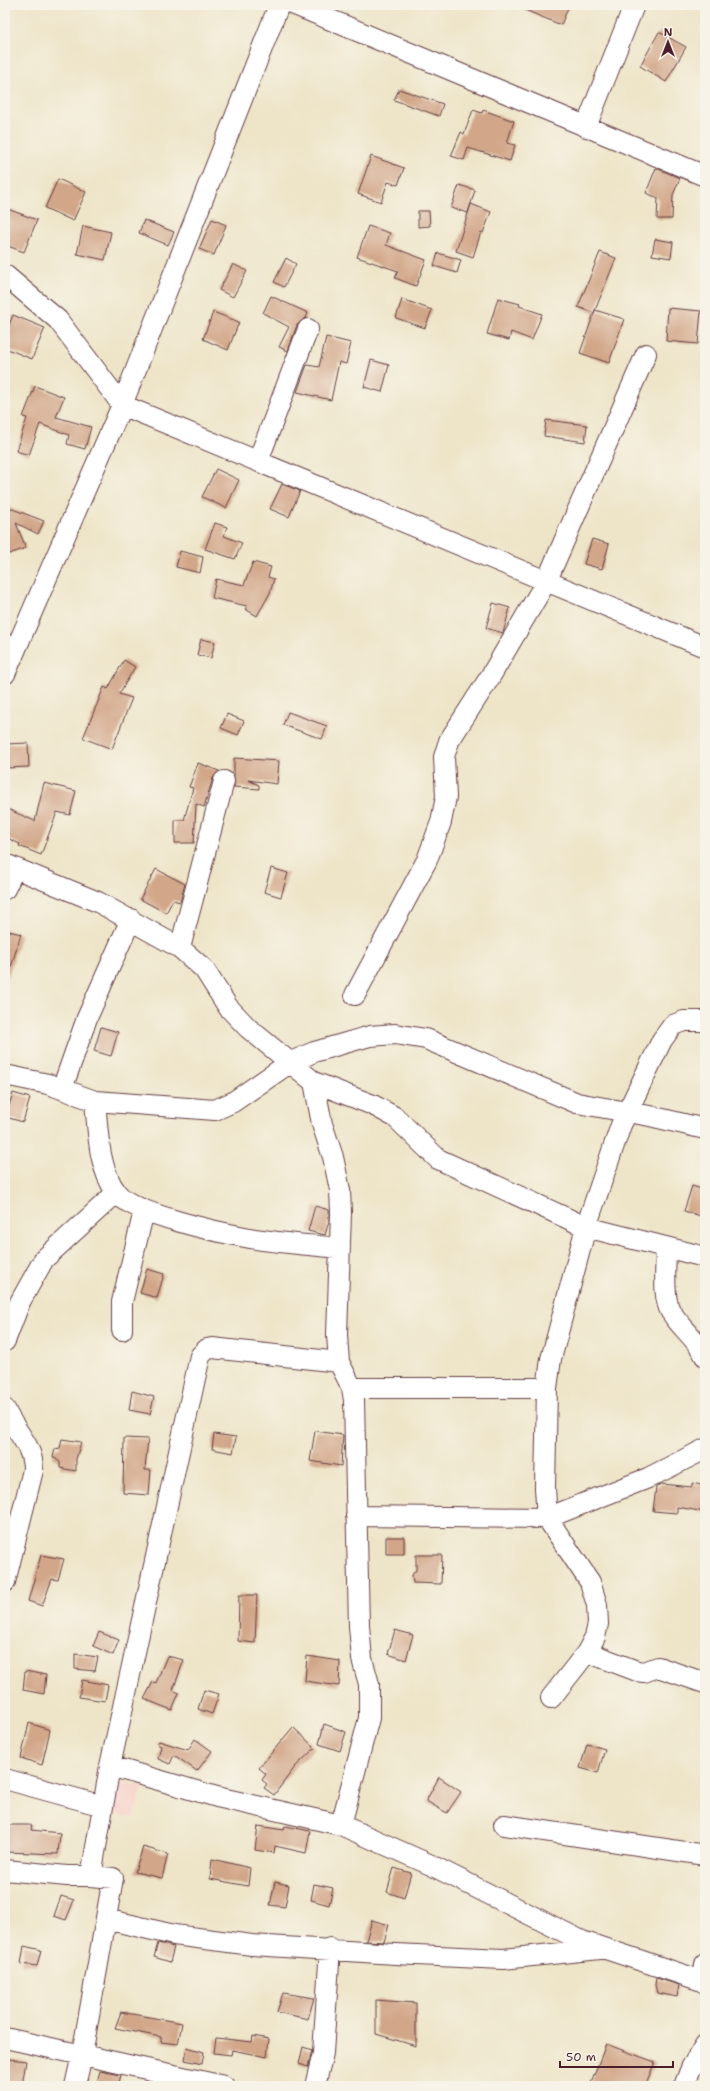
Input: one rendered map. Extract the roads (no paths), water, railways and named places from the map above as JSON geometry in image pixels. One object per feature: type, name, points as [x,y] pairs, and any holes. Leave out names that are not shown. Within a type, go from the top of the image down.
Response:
[{"type":"street","points":[[5,674],[122,405],[279,5]]},
{"type":"street","points":[[295,5],[705,176]]},
{"type":"street","points":[[586,126],[633,8]]},
{"type":"street","points":[[5,275],[58,320],[122,405],[547,580],[705,647]]},
{"type":"street","points":[[258,461],[308,329]]},
{"type":"street","points":[[355,995],[427,860],[441,822],[446,797],[444,757],[449,741],[490,677],[547,580],[646,354]]},
{"type":"street","points":[[180,948],[224,781]]},
{"type":"street","points":[[5,889],[10,866],[98,902],[131,919],[180,948],[204,969],[228,1007],[248,1028],[314,1082],[373,1105],[395,1117],[413,1136],[444,1162],[586,1227],[705,1257]]},
{"type":"street","points":[[62,1089],[87,1018],[131,919]]},
{"type":"street","points":[[551,1698],[587,1652],[595,1637],[598,1624],[597,1605],[590,1582],[547,1518],[545,1488],[547,1388],[551,1359],[586,1227],[626,1113],[662,1040],[673,1025],[684,1021],[705,1022]]},
{"type":"street","points":[[5,1075],[62,1089],[96,1101],[215,1110],[234,1102],[291,1062],[314,1052],[370,1036],[395,1034],[426,1040],[577,1103],[626,1113],[650,1116],[705,1129]]},
{"type":"street","points":[[314,1082],[322,1124],[333,1156],[340,1190],[337,1335],[339,1362],[352,1388],[359,1626],[362,1659],[369,1684],[368,1718],[341,1825]]},
{"type":"street","points":[[96,1101],[104,1166],[116,1193],[144,1211],[177,1221],[249,1238],[340,1248]]},
{"type":"street","points":[[5,1341],[20,1302],[44,1259],[116,1193]]},
{"type":"street","points":[[122,1330],[122,1302],[144,1211]]},
{"type":"street","points":[[666,1248],[666,1288],[670,1312],[702,1349],[705,1356]]},
{"type":"street","points":[[91,1876],[110,1766],[200,1356],[207,1349],[212,1348],[339,1362]]},
{"type":"street","points":[[352,1388],[547,1388]]},
{"type":"street","points":[[5,1409],[31,1451],[33,1470],[5,1582]]},
{"type":"street","points":[[356,1516],[547,1518],[648,1478],[705,1449]]},
{"type":"street","points":[[587,1652],[637,1671],[644,1672],[658,1667],[705,1683]]},
{"type":"street","points":[[110,1766],[217,1797],[341,1825],[431,1865],[582,1941],[603,1949],[704,1978]]},
{"type":"street","points":[[5,1778],[103,1806]]},
{"type":"street","points":[[504,1825],[705,1855]]},
{"type":"street","points":[[5,1870],[66,1876],[113,1878],[82,2055],[75,2086]]},
{"type":"street","points":[[106,1919],[174,1935],[252,1945],[330,1948],[395,1954],[503,1959],[603,1949]]},
{"type":"street","points":[[315,2086],[323,2053],[330,1948]]},
{"type":"street","points":[[5,2038],[224,2086]]},
{"type":"street","points":[[684,2086],[691,2068],[705,2044]]}]
